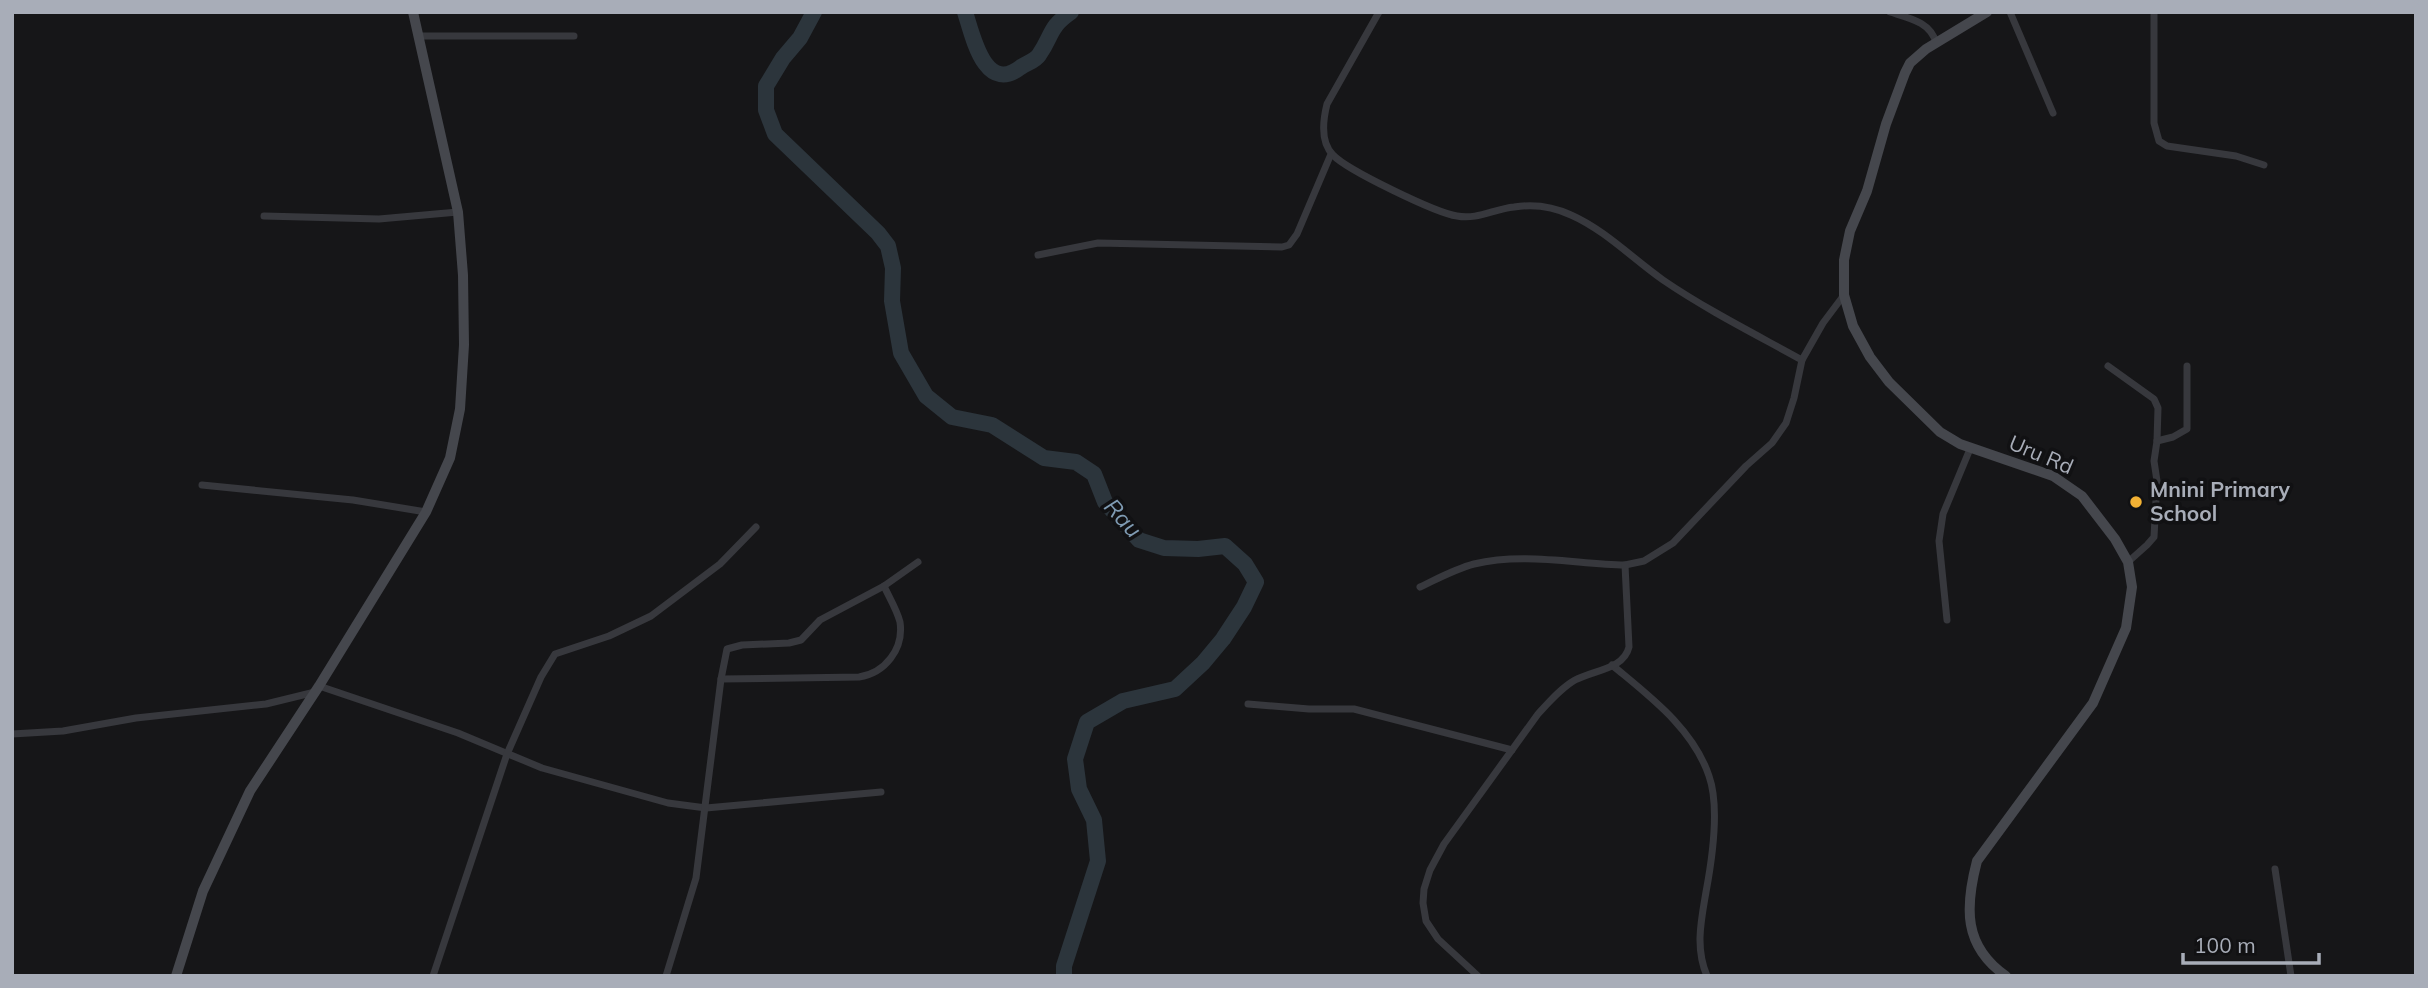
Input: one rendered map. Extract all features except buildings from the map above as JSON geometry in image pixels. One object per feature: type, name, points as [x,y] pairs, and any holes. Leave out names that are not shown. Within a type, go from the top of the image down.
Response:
[{"type":"street","points":[[176,976],[202,891],[250,791],[317,689],[426,512],[450,458],[460,409],[464,345],[463,275],[458,212],[413,12]]},
{"type":"street","points":[[1379,12],[1327,104],[1323,120],[1324,134],[1331,154],[1359,172],[1425,205],[1456,216],[1473,217],[1513,207],[1533,206],[1571,215],[1665,281],[1802,360]]},
{"type":"street","points":[[1890,12],[1924,25],[1934,35],[1936,43]]},
{"type":"street","name":"Uru Rd","points":[[1987,12],[1936,43],[1910,63],[1895,98],[1867,191],[1850,232],[1844,260],[1844,295],[1853,326],[1870,357],[1889,382],[1940,432],[1970,449],[2030,467],[2068,485],[2082,496],[2115,539],[2127,562],[2132,587],[2126,628],[2093,703],[1977,861],[1970,890],[1972,933],[1983,954],[2006,976]]},
{"type":"street","points":[[2010,12],[2053,113]]},
{"type":"street","points":[[2154,12],[2154,123],[2159,141],[2167,146],[2236,156],[2264,165]]},
{"type":"street","points":[[419,36],[574,36]]},
{"type":"street","points":[[1038,255],[1098,243],[1289,245],[1297,234],[1331,154]]},
{"type":"street","points":[[264,216],[379,219],[458,212]]},
{"type":"street","points":[[1420,587],[1464,568],[1500,560],[1625,565],[1644,561],[1673,543],[1746,466],[1772,443],[1786,423],[1800,377],[1802,360],[1823,323],[1844,295]]},
{"type":"street","points":[[2108,366],[2154,399],[2157,404],[2154,537],[2127,562]]},
{"type":"street","points":[[2157,441],[2174,437],[2187,429],[2187,366]]},
{"type":"street","points":[[1947,620],[1939,541],[1943,514],[1970,449]]},
{"type":"street","points":[[202,485],[353,500],[426,512]]},
{"type":"street","points":[[433,976],[507,754],[541,677],[555,654],[609,636],[651,616],[720,564],[757,527]]},
{"type":"street","points":[[666,976],[696,878],[726,652],[741,645],[801,640],[820,620],[884,586],[918,562]]},
{"type":"street","points":[[1478,976],[1438,939],[1426,921],[1424,889],[1430,870],[1444,844],[1538,714],[1554,696],[1573,681],[1625,659],[1629,647],[1625,565]]},
{"type":"street","points":[[721,679],[871,675],[894,655],[899,636],[900,622],[884,586]]},
{"type":"street","points":[[1612,665],[1682,729],[1701,757],[1710,778],[1714,808],[1712,846],[1700,928],[1702,964],[1707,976]]},
{"type":"street","points":[[12,734],[63,731],[135,718],[266,704],[317,689],[458,733],[542,768],[634,795],[706,808],[881,792]]},
{"type":"street","points":[[1248,704],[1371,712],[1513,750]]},
{"type":"street","points":[[2275,869],[2291,976]]},
{"type":"waterway","name":"Rau","points":[[814,12],[800,38],[783,58],[766,86],[766,110],[775,134],[878,233],[888,246],[893,268],[892,301],[901,353],[926,396],[952,417],[992,425],[1044,458],[1076,462],[1094,474],[1105,502],[1139,540],[1164,548],[1198,549],[1225,546],[1245,564],[1256,582],[1244,607],[1223,639],[1203,663],[1175,689],[1123,701],[1087,722],[1075,759],[1079,789],[1094,820],[1098,861],[1064,966],[1064,976]]},
{"type":"waterway","name":"Rau","points":[[965,12],[982,59],[998,74],[1009,74],[1035,59],[1054,27],[1071,12]]},
{"type":"place","name":"Mnini Primary School","points":[[2136,502]]}]
